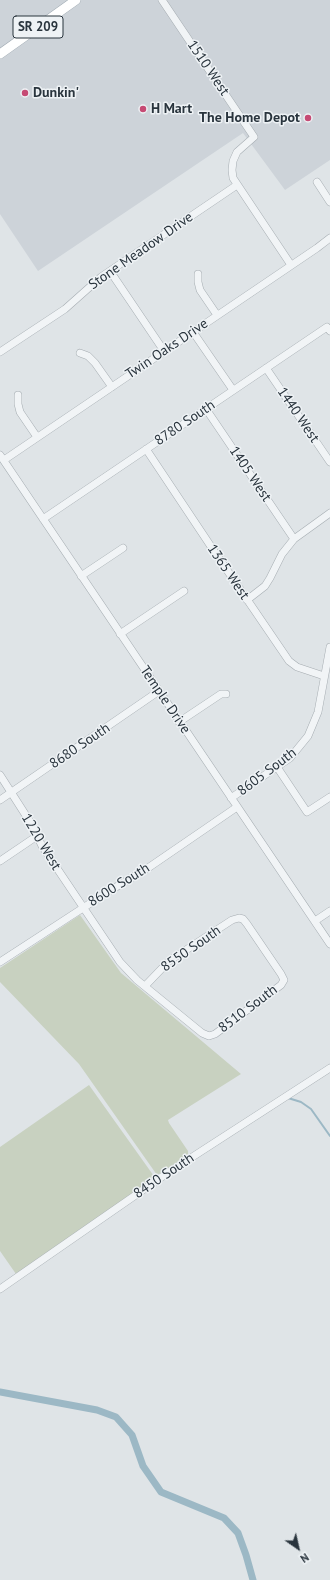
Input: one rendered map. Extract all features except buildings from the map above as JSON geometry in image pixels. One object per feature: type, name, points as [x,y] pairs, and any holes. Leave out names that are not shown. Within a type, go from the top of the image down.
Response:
[{"type":"main road","name":"SR 209","points":[[0,54],[76,0]]},
{"type":"street","name":"1510 West","points":[[162,0],[254,137],[237,152],[233,161],[233,178],[237,185]]},
{"type":"street","points":[[317,182],[330,202]]},
{"type":"street","points":[[237,185],[292,265]]},
{"type":"street","name":"Stone Meadow Drive","points":[[0,352],[65,309],[92,284],[110,271],[237,185]]},
{"type":"street","name":"Twin Oaks Drive","points":[[2,457],[37,437],[112,387],[330,238]]},
{"type":"street","points":[[110,271],[164,351]]},
{"type":"street","points":[[198,274],[200,290],[217,315]]},
{"type":"street","name":"8780 South","points":[[43,519],[266,368],[328,329]]},
{"type":"street","points":[[193,332],[233,390]]},
{"type":"street","points":[[80,353],[88,356],[95,363],[112,387]]},
{"type":"street","name":"1440 West","points":[[266,368],[330,462]]},
{"type":"street","points":[[18,395],[20,412],[37,437]]},
{"type":"street","name":"1405 West","points":[[206,409],[294,539]]},
{"type":"street","name":"1365 West","points":[[146,449],[289,661],[297,668],[324,676]]},
{"type":"street","name":"Temple Drive","points":[[2,457],[330,944]]},
{"type":"street","points":[[247,600],[265,586],[282,554],[294,539],[330,513]]},
{"type":"street","points":[[81,576],[123,548]]},
{"type":"street","points":[[120,634],[184,591]]},
{"type":"street","name":"8605 South","points":[[232,798],[290,758],[308,736],[318,712],[330,651]]},
{"type":"street","name":"8680 South","points":[[0,800],[159,692]]},
{"type":"street","points":[[180,722],[220,694],[226,694]]},
{"type":"street","points":[[277,767],[307,812],[330,797]]},
{"type":"street","name":"1220 West","points":[[0,775],[32,825],[37,836],[115,956],[128,972],[202,1034],[209,1036]]},
{"type":"street","name":"8600 South","points":[[0,962],[148,868],[237,807]]},
{"type":"street","points":[[0,861],[37,836]]},
{"type":"street","points":[[315,921],[330,911]]},
{"type":"street","name":"8550 South","points":[[145,986],[169,961],[232,920],[241,918]]},
{"type":"street","name":"8510 South","points":[[209,1036],[218,1032],[280,986],[284,980],[247,924],[241,918]]},
{"type":"street","name":"8450 South","points":[[0,1289],[166,1174],[330,1068]]},
{"type":"shaded area","points":[[0,0],[330,0],[330,160],[285,190],[243,133],[38,271],[0,214]]},
{"type":"green space","points":[[80,915],[121,973],[241,1074],[168,1120],[188,1151],[188,1155],[157,1175],[79,1064],[0,982],[0,968]]},
{"type":"green space","points":[[89,1085],[156,1179],[16,1274],[0,1251],[0,1147]]},
{"type":"waterway","points":[[288,1098],[301,1102],[311,1109],[330,1136]]},
{"type":"waterway","points":[[0,1392],[97,1410],[116,1417],[132,1435],[143,1466],[161,1492],[224,1518],[238,1533],[253,1580]]},
{"type":"place","name":"Dunkin'","points":[[25,93]]},
{"type":"place","name":"H Mart","points":[[143,109]]},
{"type":"place","name":"The Home Depot","points":[[308,118]]}]
